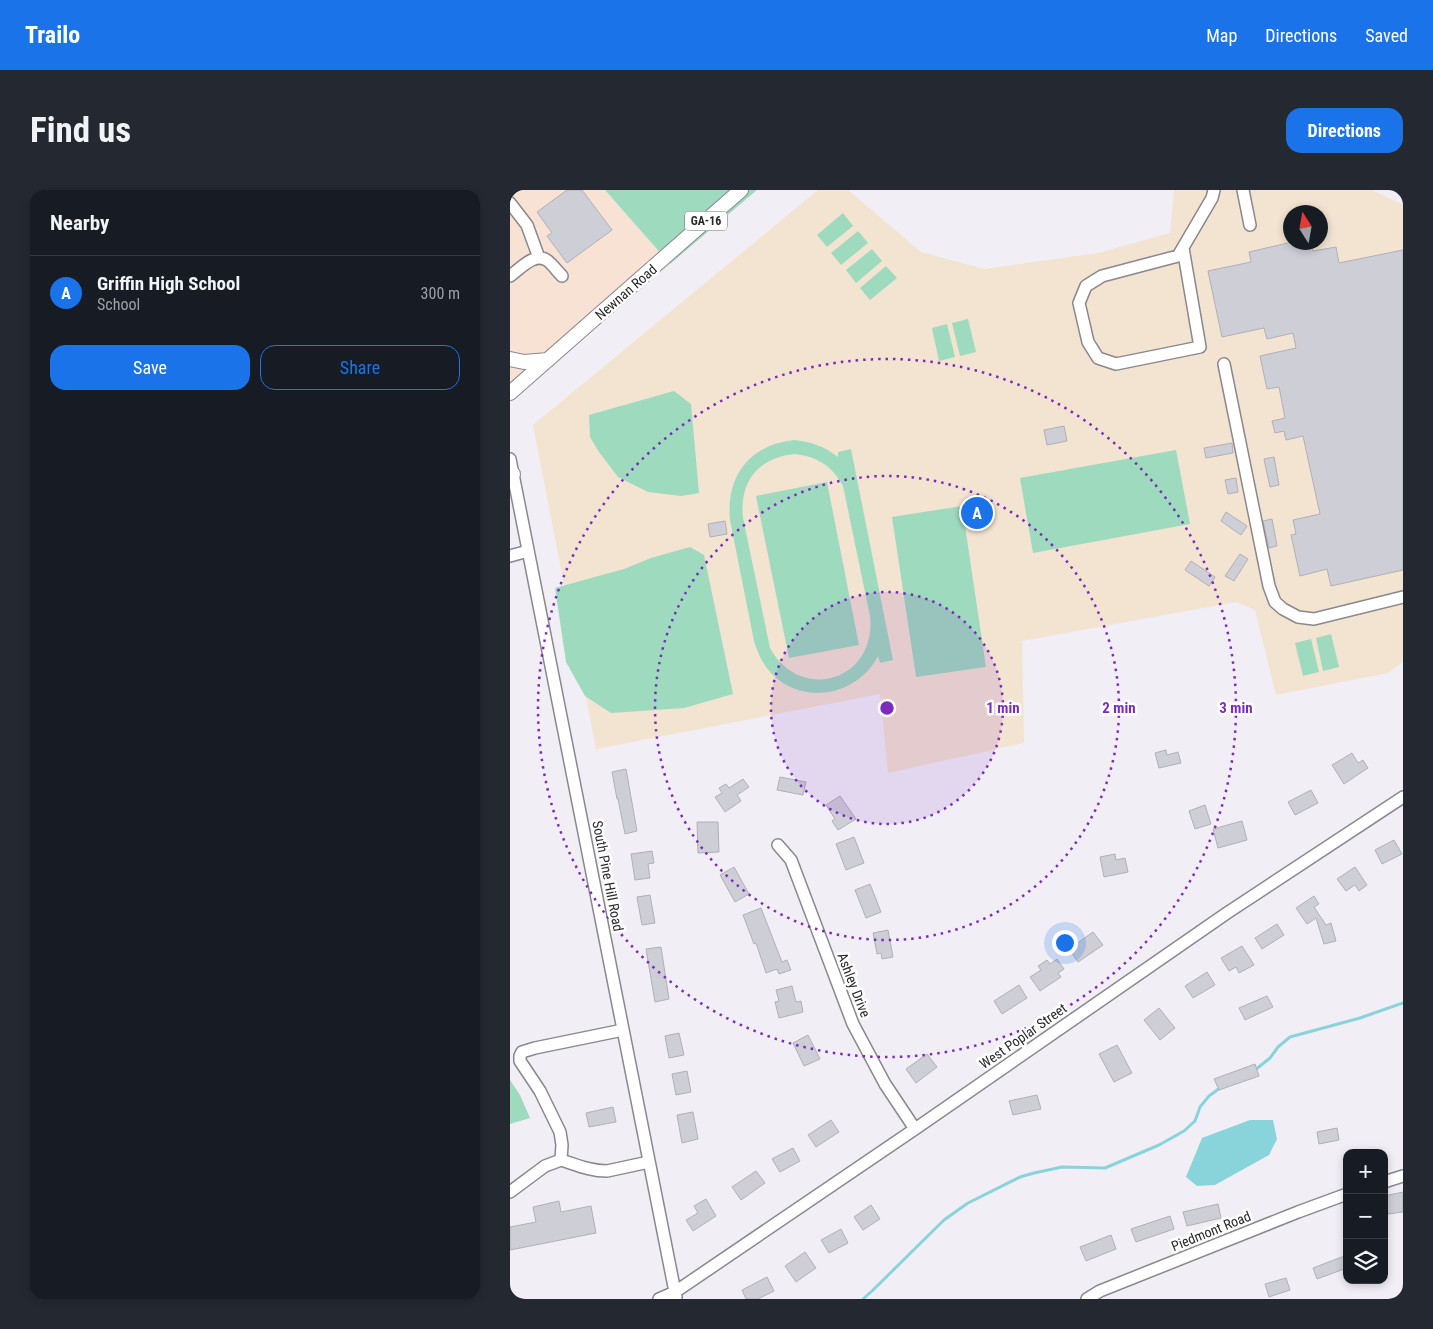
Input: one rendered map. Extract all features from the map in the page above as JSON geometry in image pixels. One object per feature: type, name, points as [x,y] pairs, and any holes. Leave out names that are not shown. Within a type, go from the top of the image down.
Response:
[{"type":"main road","name":"Newnan Road","points":[[510,393],[741,190]]},
{"type":"main road","points":[[510,359],[524,362],[548,360]]},
{"type":"street","points":[[1183,248],[1200,347],[1116,364],[1098,358],[1088,342],[1079,303],[1086,286],[1102,276],[1178,256],[1212,198],[1214,190]]},
{"type":"street","points":[[1243,190],[1250,225]]},
{"type":"street","points":[[510,203],[526,226],[539,258]]},
{"type":"street","points":[[510,276],[533,259],[539,258],[547,260],[562,276]]},
{"type":"street","points":[[1224,364],[1269,586],[1274,602],[1298,617],[1314,619],[1403,598]]},
{"type":"street","name":"South Pine Hill Road","points":[[510,459],[676,1296]]},
{"type":"street","points":[[510,556],[528,550]]},
{"type":"street","name":"West Poplar Street","points":[[659,1299],[676,1296],[1227,913],[1403,797]]},
{"type":"street","name":"Ashley Drive","points":[[778,845],[791,860],[853,1024],[885,1084],[915,1129]]},
{"type":"street","points":[[561,1160],[562,1144],[560,1132],[540,1091],[520,1061],[520,1056],[522,1052],[528,1049],[623,1030]]},
{"type":"street","points":[[510,1192],[545,1166],[561,1160],[584,1169],[600,1171],[649,1162]]},
{"type":"street","points":[[1388,1181],[1403,1176]]},
{"type":"street","name":"Piedmont Road","points":[[1088,1299],[1108,1288],[1343,1195]]},
{"type":"shaded area","points":[[510,190],[605,190],[670,264],[510,400]]},
{"type":"shaded area","points":[[818,190],[848,190],[921,252],[984,269],[1098,253],[1170,233],[1174,190],[1372,190],[1403,205],[1403,662],[1388,673],[1276,695],[1255,610],[1236,602],[1022,641],[1024,743],[888,773],[880,694],[596,749],[533,425]]},
{"type":"green space","points":[[605,190],[757,190],[670,264]]},
{"type":"green space","points":[[843,213],[853,226],[827,247],[817,235]]},
{"type":"green space","points":[[858,231],[868,243],[841,265],[831,253]]},
{"type":"green space","points":[[872,249],[882,261],[856,283],[846,270]]},
{"type":"green space","points":[[886,266],[897,278],[870,300],[860,288]]},
{"type":"green space","points":[[968,319],[976,352],[960,356],[952,323]]},
{"type":"green space","points":[[947,324],[955,357],[939,361],[932,328]]},
{"type":"green space","points":[[674,391],[691,404],[699,493],[681,496],[648,492],[618,477],[590,437],[589,415]]},
{"type":"green space","points":[[794,440],[806,442],[822,447],[838,457],[838,452],[851,449],[893,660],[880,663],[878,656],[858,680],[830,692],[800,691],[786,685],[766,667],[754,641],[730,520],[730,504],[732,490],[744,465],[764,448]],"holes":[[[802,455],[823,463],[834,473],[843,486],[870,616],[869,638],[862,656],[850,669],[834,677],[817,679],[800,676],[783,665],[770,648],[743,518],[744,493],[753,474],[770,461],[781,456]]]},
{"type":"green space","points":[[1176,450],[1190,524],[1033,553],[1020,478]]},
{"type":"green space","points":[[827,482],[859,645],[789,658],[756,496]]},
{"type":"green space","points":[[962,506],[986,667],[916,677],[892,517]]},
{"type":"green space","points":[[690,547],[704,555],[733,694],[684,708],[611,713],[585,696],[566,662],[555,588],[624,569],[651,558]]},
{"type":"green space","points":[[1331,634],[1339,667],[1323,671],[1316,638]]},
{"type":"green space","points":[[1311,639],[1319,672],[1303,676],[1295,643]]},
{"type":"green space","points":[[510,1080],[520,1095],[530,1118],[510,1124]]},
{"type":"water","points":[[1250,1120],[1273,1120],[1277,1139],[1269,1155],[1215,1185],[1197,1186],[1186,1177],[1202,1138]]},
{"type":"building","points":[[567,190],[582,190],[612,230],[567,263],[547,236],[552,233],[537,212]]},
{"type":"building","points":[[1283,244],[1283,250],[1313,251],[1328,250],[1328,248],[1336,247],[1339,263],[1403,250],[1403,570],[1331,586],[1327,569],[1300,576],[1291,535],[1296,534],[1293,520],[1320,514],[1303,436],[1286,440],[1284,431],[1275,433],[1272,421],[1285,418],[1279,387],[1267,389],[1260,356],[1296,348],[1293,333],[1267,339],[1264,328],[1222,337],[1208,271],[1251,262],[1249,252]]},
{"type":"building","points":[[1064,426],[1067,441],[1047,445],[1044,430]]},
{"type":"building","points":[[1232,443],[1233,453],[1206,458],[1204,448]]},
{"type":"building","points":[[1274,457],[1279,485],[1270,487],[1264,459]]},
{"type":"building","points":[[1236,478],[1238,492],[1228,494],[1225,480]]},
{"type":"building","points":[[1226,512],[1247,526],[1241,535],[1221,521]]},
{"type":"building","points":[[1272,519],[1277,546],[1269,548],[1263,521]]},
{"type":"building","points":[[725,521],[727,534],[710,537],[708,524]]},
{"type":"building","points":[[1240,554],[1248,559],[1234,581],[1225,576]]},
{"type":"building","points":[[1191,561],[1215,577],[1209,586],[1185,570]]},
{"type":"building","points":[[1166,750],[1167,755],[1178,752],[1181,763],[1159,768],[1155,753]]},
{"type":"building","points":[[1352,753],[1358,763],[1363,760],[1368,768],[1344,784],[1332,765]]},
{"type":"building","points":[[626,769],[637,831],[625,834],[612,772]]},
{"type":"building","points":[[780,777],[806,782],[803,795],[777,790]]},
{"type":"building","points":[[743,779],[749,787],[737,795],[741,801],[725,812],[715,797],[722,793],[719,788],[726,784],[729,788]]},
{"type":"building","points":[[1311,790],[1318,803],[1295,815],[1288,802]]},
{"type":"building","points":[[840,796],[856,819],[838,830],[832,821],[835,819],[826,805]]},
{"type":"building","points":[[1205,805],[1211,824],[1195,829],[1189,811]]},
{"type":"building","points":[[1242,821],[1247,840],[1218,848],[1213,829]]},
{"type":"building","points":[[697,822],[718,822],[719,852],[698,853]]},
{"type":"building","points":[[854,837],[864,863],[846,870],[836,844]]},
{"type":"building","points":[[1394,840],[1402,854],[1382,864],[1375,850]]},
{"type":"building","points":[[652,851],[654,863],[648,864],[650,878],[635,880],[631,854]]},
{"type":"building","points":[[1115,854],[1116,860],[1125,858],[1128,872],[1104,877],[1100,857]]},
{"type":"building","points":[[734,867],[749,894],[735,902],[720,875]]},
{"type":"building","points":[[1355,867],[1367,885],[1359,891],[1355,885],[1346,891],[1337,879]]},
{"type":"building","points":[[870,884],[881,912],[866,918],[855,890]]},
{"type":"building","points":[[650,895],[655,923],[642,925],[637,897]]},
{"type":"building","points":[[1314,896],[1319,904],[1314,907],[1326,925],[1331,923],[1336,941],[1324,944],[1316,918],[1307,924],[1296,908]]},
{"type":"building","points":[[761,908],[782,962],[787,960],[791,970],[779,974],[777,969],[766,973],[756,943],[754,944],[743,915]]},
{"type":"building","points":[[1277,924],[1284,935],[1262,949],[1255,938]]},
{"type":"building","points":[[888,930],[893,957],[882,959],[881,953],[877,954],[873,933]]},
{"type":"building","points":[[1093,932],[1103,945],[1078,962],[1069,949]]},
{"type":"building","points":[[1242,946],[1254,965],[1239,973],[1236,967],[1229,971],[1221,958]]},
{"type":"building","points":[[661,947],[669,999],[655,1002],[646,949]]},
{"type":"building","points":[[1057,959],[1064,969],[1058,973],[1061,977],[1040,991],[1030,977],[1041,970],[1038,966],[1047,960],[1050,964]]},
{"type":"building","points":[[1207,972],[1215,985],[1193,998],[1185,986]]},
{"type":"building","points":[[1019,985],[1027,998],[1002,1014],[994,1001]]},
{"type":"building","points":[[792,986],[796,1002],[801,1001],[803,1012],[779,1018],[775,1002],[779,1001],[776,990]]},
{"type":"building","points":[[1267,996],[1273,1007],[1245,1020],[1239,1008]]},
{"type":"building","points":[[1159,1008],[1175,1028],[1160,1040],[1144,1020]]},
{"type":"building","points":[[679,1033],[684,1055],[669,1058],[665,1036]]},
{"type":"building","points":[[808,1035],[820,1059],[804,1066],[793,1043]]},
{"type":"building","points":[[1117,1045],[1132,1073],[1114,1082],[1099,1054]]},
{"type":"building","points":[[927,1054],[937,1067],[916,1083],[906,1069]]},
{"type":"building","points":[[1255,1064],[1259,1076],[1219,1090],[1214,1079]]},
{"type":"building","points":[[687,1071],[691,1092],[676,1095],[672,1074]]},
{"type":"building","points":[[1037,1095],[1041,1109],[1013,1115],[1009,1101]]},
{"type":"building","points":[[613,1107],[616,1122],[589,1127],[586,1113]]},
{"type":"building","points":[[693,1112],[698,1139],[682,1143],[677,1115]]},
{"type":"building","points":[[831,1120],[839,1132],[816,1147],[808,1135]]},
{"type":"building","points":[[1337,1128],[1339,1140],[1319,1144],[1317,1132]]},
{"type":"building","points":[[793,1148],[800,1161],[780,1172],[772,1159]]},
{"type":"building","points":[[756,1171],[765,1183],[741,1200],[732,1187]]},
{"type":"building","points":[[1403,1192],[1403,1212],[1388,1214],[1388,1195]]},
{"type":"building","points":[[706,1199],[716,1216],[693,1231],[686,1220],[698,1213],[694,1206]]},
{"type":"building","points":[[559,1201],[561,1212],[591,1206],[596,1233],[510,1250],[510,1227],[536,1222],[533,1207]]},
{"type":"building","points":[[1218,1204],[1221,1218],[1187,1226],[1183,1212]]},
{"type":"building","points":[[871,1205],[880,1219],[863,1230],[854,1217]]},
{"type":"building","points":[[1170,1216],[1174,1229],[1136,1242],[1131,1229]]},
{"type":"building","points":[[841,1229],[848,1243],[829,1253],[821,1240]]},
{"type":"building","points":[[1111,1235],[1116,1249],[1086,1261],[1080,1247]]},
{"type":"building","points":[[805,1252],[816,1268],[796,1282],[785,1266]]},
{"type":"building","points":[[1343,1257],[1343,1269],[1317,1279],[1313,1268]]},
{"type":"building","points":[[767,1277],[774,1291],[758,1299],[746,1299],[742,1290]]},
{"type":"building","points":[[1286,1278],[1290,1290],[1269,1297],[1265,1284]]},
{"type":"waterway","points":[[1255,1070],[1270,1058],[1278,1047],[1290,1037],[1360,1018],[1403,1003]]},
{"type":"waterway","points":[[863,1299],[944,1220],[968,1203],[1020,1177],[1062,1167],[1105,1168],[1159,1145],[1184,1131],[1195,1121],[1200,1107],[1209,1096],[1220,1088]]},
{"type":"place","name":"Griffin High School","points":[[977,513]]}]
